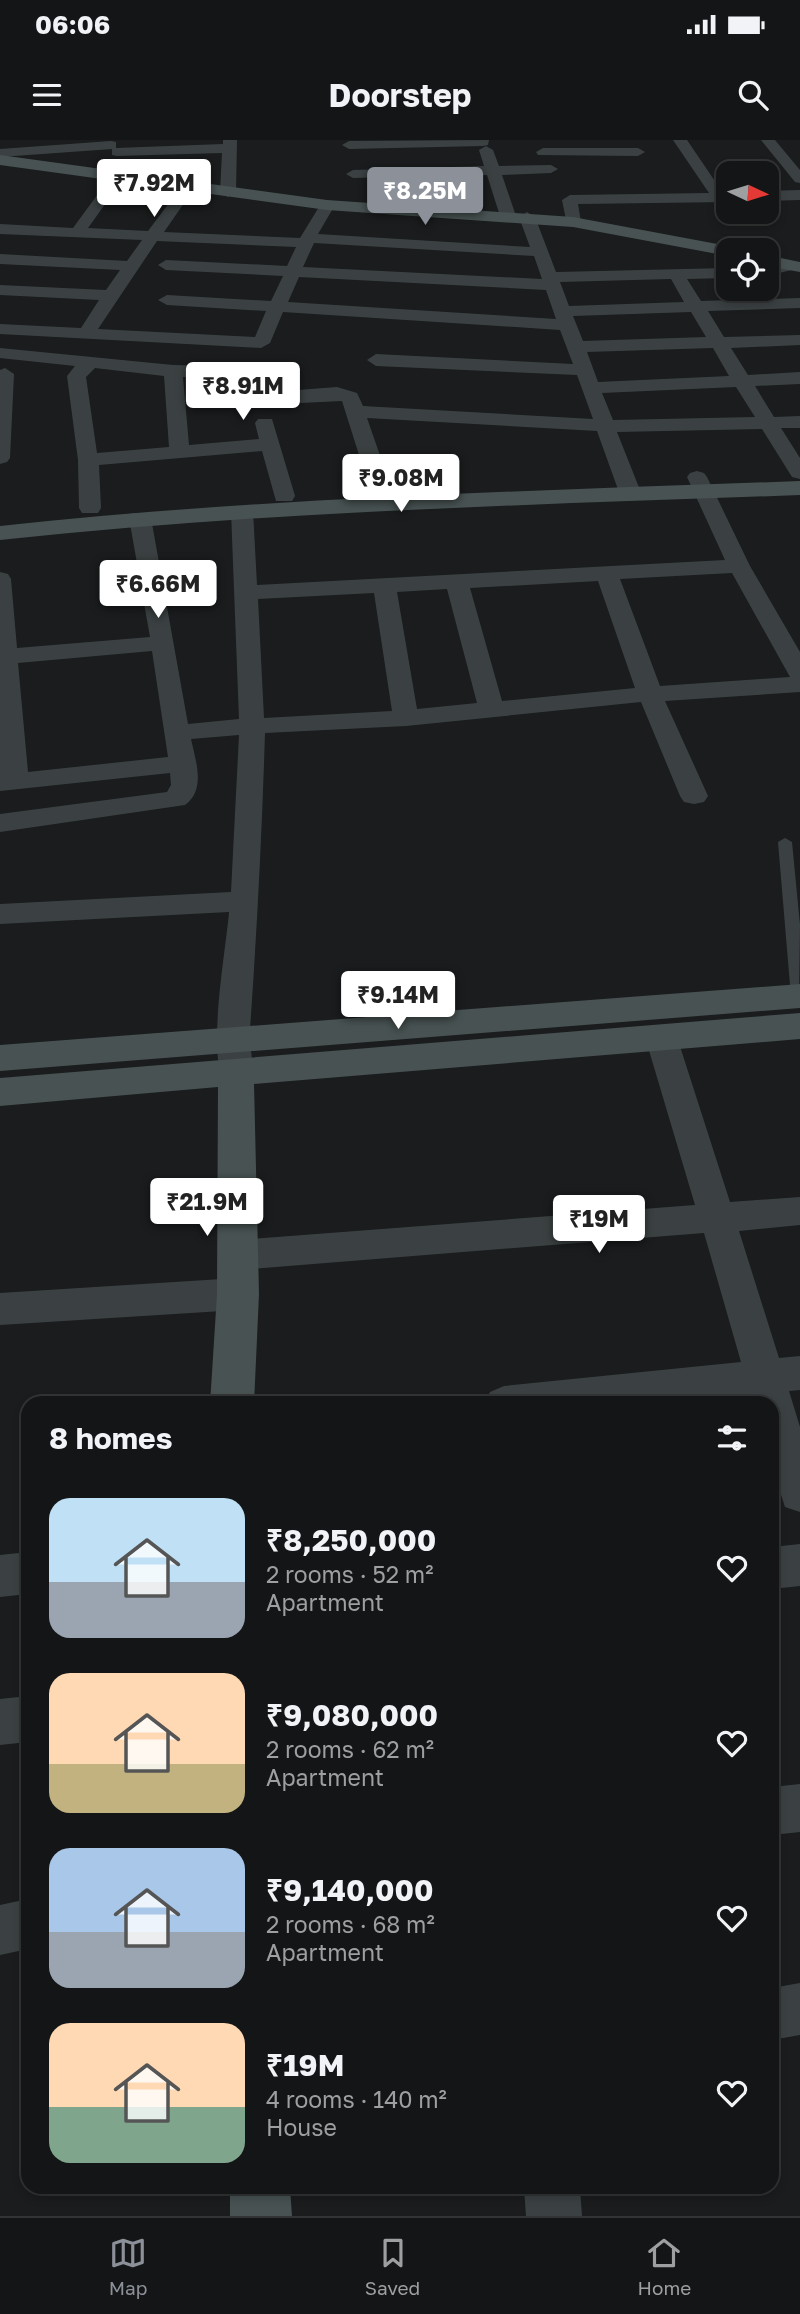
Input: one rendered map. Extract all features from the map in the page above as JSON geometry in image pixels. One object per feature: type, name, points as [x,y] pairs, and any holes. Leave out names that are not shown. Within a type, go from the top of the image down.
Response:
[{"type":"street","points":[[680,140],[716,188]]},
{"type":"street","points":[[768,140],[800,179]]},
{"type":"street","points":[[357,191],[349,143],[483,141],[494,171],[540,252],[628,488]]},
{"type":"street","points":[[2,160],[110,146],[230,144],[228,192]]},
{"type":"street","points":[[110,146],[139,178]]},
{"type":"street","points":[[540,146],[638,152]]},
{"type":"street","points":[[540,146],[570,201],[573,222]]},
{"type":"street","points":[[2,160],[327,205],[357,191],[494,171],[557,173]]},
{"type":"street","points":[[78,233],[119,175]]},
{"type":"street","points":[[86,334],[110,295],[125,278],[188,186]]},
{"type":"street","points":[[357,191],[573,222],[716,249]]},
{"type":"street","points":[[779,196],[800,195]]},
{"type":"street","points":[[570,201],[716,197]]},
{"type":"street","points":[[284,496],[259,399],[257,371],[261,343],[307,241],[327,205]]},
{"type":"street","points":[[0,229],[540,252]]},
{"type":"street","points":[[0,259],[132,266]]},
{"type":"street","points":[[166,265],[551,281],[716,273]]},
{"type":"street","points":[[0,533],[140,518],[313,506],[799,478],[744,381],[676,274]]},
{"type":"street","points":[[0,290],[110,295]]},
{"type":"street","points":[[167,300],[564,318],[696,307],[800,303]]},
{"type":"street","points":[[0,328],[261,343]]},
{"type":"street","points":[[576,347],[800,340]]},
{"type":"street","points":[[0,354],[83,369]]},
{"type":"street","points":[[376,360],[587,379],[744,381],[800,378]]},
{"type":"street","points":[[0,458],[3,373],[83,369],[257,371]]},
{"type":"street","points":[[83,369],[90,508]]},
{"type":"street","points":[[173,371],[180,452]]},
{"type":"street","points":[[259,399],[345,393],[350,397],[382,493]]},
{"type":"street","points":[[355,411],[605,426],[770,425],[800,422]]},
{"type":"street","points":[[89,460],[269,443]]},
{"type":"street","points":[[700,485],[739,566],[800,674]]},
{"type":"street","points":[[0,514],[284,496],[628,488]]},
{"type":"street","points":[[232,1396],[238,1294],[234,1057],[245,901],[252,726],[242,511]]},
{"type":"street","points":[[0,823],[175,799],[183,794],[185,785],[182,764],[140,518]]},
{"type":"street","points":[[245,593],[739,566]]},
{"type":"street","points":[[606,572],[650,694],[694,796]]},
{"type":"street","points":[[0,579],[7,783],[182,764]]},
{"type":"street","points":[[456,580],[492,711]]},
{"type":"street","points":[[384,584],[406,718]]},
{"type":"street","points":[[2,657],[163,643]]},
{"type":"street","points":[[176,733],[406,718],[650,694],[800,684]]},
{"type":"street","points":[[0,915],[245,901]]},
{"type":"street","points":[[0,1058],[234,1057],[661,1037],[800,1006]]},
{"type":"street","points":[[0,1092],[234,1057],[800,1006]]},
{"type":"street","points":[[661,1037],[718,1218],[782,1375],[800,1493]]},
{"type":"street","points":[[237,1255],[800,1211]]},
{"type":"street","points":[[0,1309],[238,1294]]},
{"type":"street","points":[[581,1396],[782,1375]]},
{"type":"street","points":[[779,1567],[800,1565]]},
{"type":"street","points":[[0,1576],[21,1574]]},
{"type":"street","points":[[0,1722],[21,1720]]},
{"type":"street","points":[[779,1810],[800,1808]]},
{"type":"street","points":[[0,1930],[21,1926]]},
{"type":"street","points":[[779,2013],[800,2009]]},
{"type":"street","points":[[260,2194],[261,2216]]},
{"type":"street","points":[[552,2194],[554,2216]]},
{"type":"lane","points":[[785,842],[800,1006]]}]
